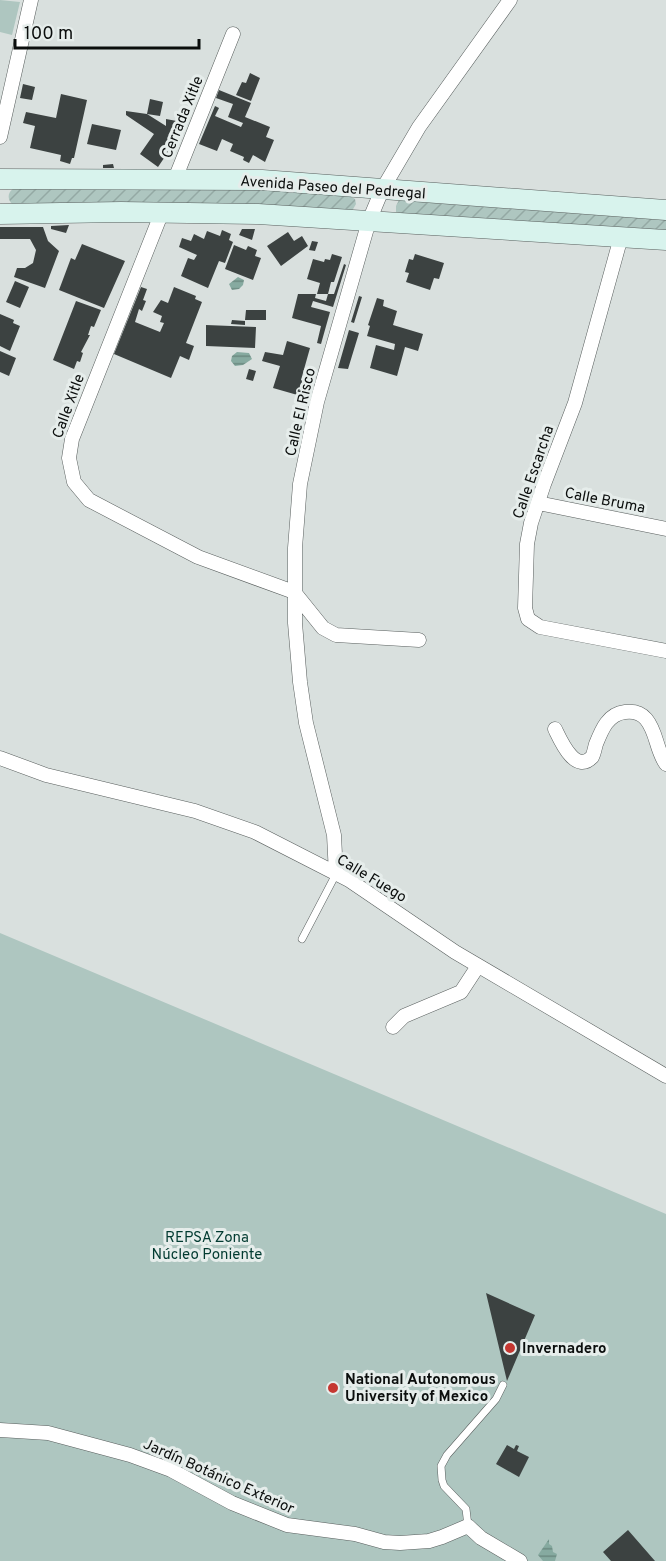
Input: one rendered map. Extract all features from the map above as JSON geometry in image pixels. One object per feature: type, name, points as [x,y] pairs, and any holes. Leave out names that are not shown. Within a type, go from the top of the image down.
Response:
[{"type":"main road","name":"Avenida Paseo del Pedregal","points":[[0,179],[262,180],[666,210]]},
{"type":"main road","name":"Avenida Paseo del Pedregal","points":[[0,214],[162,212],[258,214],[666,240]]},
{"type":"street","points":[[0,137],[31,0]]},
{"type":"street","name":"Calle El Risco","points":[[336,874],[334,835],[316,768],[301,692],[294,592],[300,484],[316,402],[369,221],[382,190],[419,127],[507,1]]},
{"type":"street","name":"Cerrada Xitle","points":[[175,179],[233,34]]},
{"type":"street","name":"Calle Xitle","points":[[162,212],[72,439],[69,458],[74,482],[89,500],[198,557],[294,592]]},
{"type":"street","name":"Calle Escarcha","points":[[621,237],[575,403],[538,503],[527,544],[525,608],[528,619],[540,627],[666,651]]},
{"type":"street","name":"Calle Bruma","points":[[538,503],[666,529]]},
{"type":"street","points":[[294,592],[322,628],[336,635],[419,640]]},
{"type":"street","points":[[555,729],[566,751],[573,758],[586,760],[592,756],[605,724],[612,716],[621,712],[633,711],[645,717],[654,731],[660,756],[666,764]]},
{"type":"street","name":"Calle Fuego","points":[[0,758],[46,775],[195,811],[255,832],[349,880],[478,966],[666,1076]]},
{"type":"street","points":[[393,1027],[404,1016],[461,992],[478,966]]},
{"type":"street","name":"Jardín Botánico Exterior","points":[[0,1430],[48,1433],[130,1455],[171,1470],[232,1503],[287,1525],[355,1534],[384,1542],[400,1543],[435,1539],[468,1527]]},
{"type":"street","points":[[468,1527],[481,1538],[520,1561]]},
{"type":"lane","points":[[302,939],[336,874]]},
{"type":"lane","points":[[468,1527],[466,1509],[444,1486],[441,1466],[447,1455],[496,1399],[502,1385]]},
{"type":"green space","points":[[0,0],[20,2],[12,35],[0,32]]},
{"type":"green space","points":[[14,188],[261,189],[350,196],[355,199],[356,204],[352,211],[13,205],[9,196]]},
{"type":"green space","points":[[400,198],[666,216],[666,236],[404,215],[396,212]]},
{"type":"green space","name":"REPSA Zona Núcleo Poniente","points":[[0,933],[666,1214],[666,1561],[0,1561]]},
{"type":"shaded area","points":[[238,277],[244,280],[243,285],[239,289],[232,290],[229,284]]},
{"type":"shaded area","points":[[237,352],[249,353],[252,359],[243,365],[235,366],[231,361],[232,356]]},
{"type":"shaded area","points":[[549,1539],[553,1552],[557,1554],[555,1561],[543,1561],[538,1555]]},
{"type":"building","points":[[250,73],[260,78],[251,101],[236,95],[242,82],[246,83]]},
{"type":"building","points":[[23,84],[35,87],[32,100],[20,98]]},
{"type":"building","points":[[219,90],[251,103],[245,117],[270,127],[266,137],[274,140],[265,162],[253,155],[249,163],[243,160],[244,157],[230,151],[233,144],[222,139],[217,151],[199,144],[215,106],[219,108],[215,116],[241,127],[243,123],[228,117],[233,104],[216,98]]},
{"type":"building","points":[[61,94],[87,100],[74,158],[70,164],[60,161],[61,155],[30,148],[35,126],[23,123],[26,112],[56,118]]},
{"type":"building","points":[[150,99],[163,102],[160,116],[147,114]]},
{"type":"building","points":[[126,111],[147,114],[166,126],[166,119],[182,122],[179,136],[158,167],[140,154],[154,134],[126,115]]},
{"type":"building","points":[[92,124],[121,130],[116,150],[87,144]]},
{"type":"building","points":[[113,164],[114,168],[103,168],[103,165]]},
{"type":"building","points":[[69,225],[66,233],[51,229],[51,226]]},
{"type":"building","points":[[0,227],[43,227],[48,241],[59,251],[45,288],[14,277],[17,268],[25,268],[33,263],[36,250],[30,239],[0,239]]},
{"type":"building","points":[[242,229],[255,229],[252,240],[239,235]]},
{"type":"building","points":[[222,230],[231,234],[229,240],[233,242],[225,263],[219,261],[208,288],[181,276],[188,258],[194,260],[197,255],[179,247],[182,238],[191,241],[194,234],[204,239],[207,231],[220,236]]},
{"type":"building","points":[[288,232],[294,241],[302,236],[308,246],[281,266],[267,246]]},
{"type":"building","points":[[312,241],[318,242],[315,251],[309,250]]},
{"type":"building","points":[[82,244],[125,261],[104,308],[59,290],[71,258],[75,260]]},
{"type":"building","points":[[234,245],[246,250],[248,246],[257,250],[255,256],[261,258],[253,280],[225,269]]},
{"type":"building","points":[[332,254],[342,257],[328,294],[317,294],[320,283],[307,279],[313,259],[324,262],[325,259],[330,260]]},
{"type":"building","points":[[415,254],[444,263],[439,279],[434,278],[430,290],[406,282],[409,273],[405,272],[409,259],[413,260]]},
{"type":"building","points":[[344,264],[346,265],[333,307],[313,301],[311,307],[330,312],[321,344],[317,343],[321,326],[292,318],[298,294],[316,294],[315,298],[326,301],[328,294],[334,294]]},
{"type":"building","points":[[15,281],[29,287],[20,308],[6,302]]},
{"type":"building","points":[[141,287],[147,289],[143,300],[146,301],[142,311],[139,309],[135,322],[160,332],[164,323],[160,322],[162,316],[153,312],[161,300],[168,303],[174,287],[196,296],[195,299],[202,302],[186,343],[194,346],[189,360],[180,356],[171,378],[114,354]]},
{"type":"building","points":[[359,296],[362,297],[354,323],[351,322]]},
{"type":"building","points":[[377,298],[384,300],[383,306],[397,311],[393,325],[423,334],[418,351],[405,347],[397,376],[370,368],[376,345],[394,350],[395,344],[367,336],[370,326],[368,325]]},
{"type":"building","points":[[76,301],[101,310],[94,327],[91,326],[88,335],[90,335],[81,352],[83,353],[80,362],[77,361],[74,369],[53,360]]},
{"type":"building","points":[[246,310],[266,310],[266,320],[245,320]]},
{"type":"building","points":[[0,314],[14,320],[13,323],[20,326],[10,351],[0,346]]},
{"type":"building","points":[[232,320],[245,321],[245,325],[231,324]]},
{"type":"building","points":[[206,325],[256,327],[255,348],[206,346]]},
{"type":"building","points":[[349,330],[359,333],[348,369],[338,368]]},
{"type":"building","points":[[287,341],[310,348],[301,380],[306,381],[301,396],[273,388],[280,366],[262,361],[265,352],[283,355]]},
{"type":"building","points":[[0,351],[16,358],[9,376],[0,372]]},
{"type":"building","points":[[249,369],[256,371],[253,381],[246,379]]},
{"type":"building","name":"Invernadero","points":[[486,1293],[535,1315],[507,1381]]},
{"type":"building","points":[[507,1445],[514,1449],[516,1445],[519,1446],[517,1451],[529,1457],[519,1477],[496,1464]]},
{"type":"building","points":[[628,1530],[655,1561],[611,1561],[603,1552]]},
{"type":"place","name":"Invernadero","points":[[510,1348]]},
{"type":"place","name":"National Autonomous University of Mexico","points":[[333,1388]]}]
